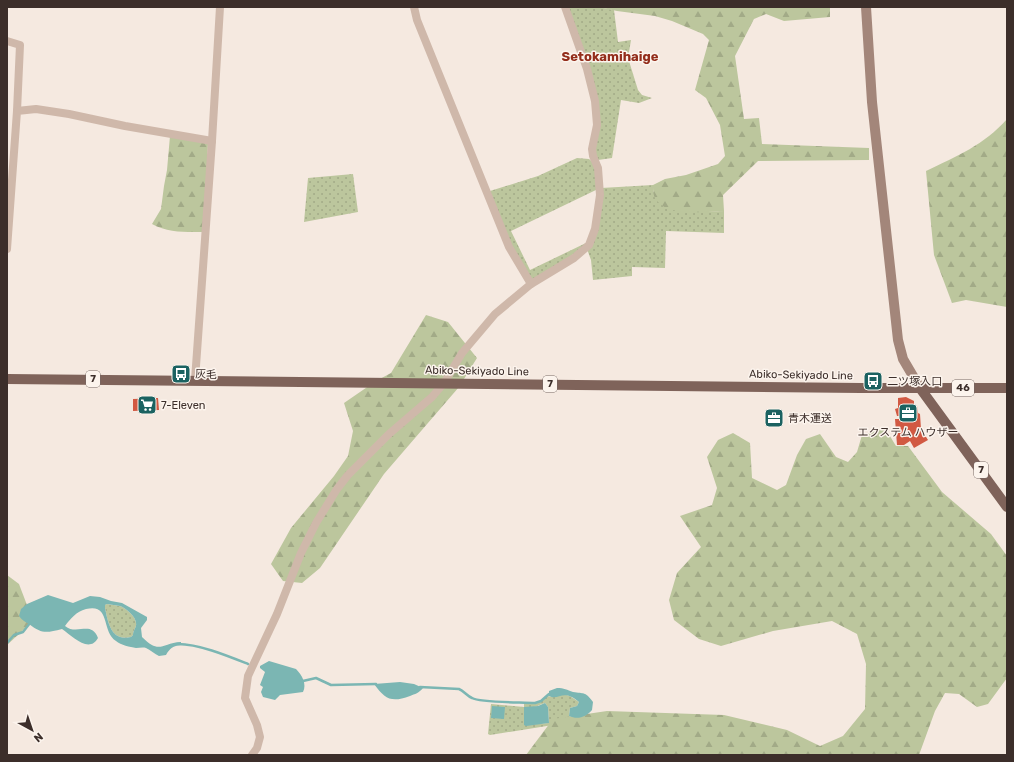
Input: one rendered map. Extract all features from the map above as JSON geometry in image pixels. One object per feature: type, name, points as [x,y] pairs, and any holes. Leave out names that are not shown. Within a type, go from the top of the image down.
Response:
[{"type":"main road","name":"Abiko-Sekiyado Line","points":[[7,379],[920,388]]},
{"type":"main road","name":"46","points":[[920,388],[1007,388]]},
{"type":"main road","name":"7","points":[[920,388],[1007,507]]},
{"type":"street","points":[[194,380],[212,141],[220,7]]},
{"type":"street","points":[[414,7],[417,20],[509,247],[530,284]]},
{"type":"street","points":[[252,755],[258,748],[260,737],[257,724],[246,698],[248,676],[277,614],[301,553],[316,523],[336,489],[389,434],[432,397],[444,383],[462,353],[495,314],[530,284],[584,250],[589,245],[598,213],[600,196],[598,168],[592,149],[596,136],[597,125],[595,100],[587,69],[565,7]]},
{"type":"street","points":[[866,7],[874,117],[898,340],[903,359],[920,388]]},
{"type":"street","points":[[7,41],[20,45],[7,250]]},
{"type":"street","points":[[17,111],[36,109],[69,114],[125,126],[212,141]]},
{"type":"green space","points":[[567,7],[598,7],[614,10],[618,42],[631,40],[629,61],[638,90],[642,95],[652,98],[639,103],[621,100],[612,158],[598,160],[595,155],[598,118]]},
{"type":"green space","points":[[598,7],[830,7],[830,17],[784,21],[766,14],[754,19],[735,56],[744,119],[759,118],[762,144],[869,148],[869,160],[758,161],[723,195],[724,211],[689,212],[671,209],[664,206],[655,198],[653,185],[665,179],[686,175],[718,164],[725,156],[720,125],[706,98],[695,90],[709,40],[703,34],[672,21],[655,16]]},
{"type":"green space","points":[[1007,119],[1007,307],[966,300],[952,303],[934,255],[926,171],[970,149],[989,136]]},
{"type":"green space","points":[[170,136],[208,143],[204,232],[183,232],[170,230],[152,224],[161,209]]},
{"type":"green space","points":[[577,158],[589,159],[595,164],[598,189],[511,231],[530,270],[588,242],[583,248],[532,281],[511,247],[490,191],[538,176]]},
{"type":"green space","points":[[353,174],[358,212],[304,222],[308,178]]},
{"type":"green space","points":[[653,185],[653,192],[698,212],[724,211],[724,233],[666,231],[665,268],[632,267],[632,276],[593,280],[591,260],[587,249],[601,188]]},
{"type":"green space","points":[[426,315],[448,322],[477,358],[459,387],[384,474],[320,568],[302,583],[283,581],[271,564],[291,528],[334,476],[348,456],[353,431],[344,403],[376,381],[391,373]]},
{"type":"green space","points":[[885,428],[896,446],[908,446],[942,492],[991,534],[1007,556],[1007,678],[988,704],[977,707],[959,694],[945,693],[935,711],[919,755],[526,755],[553,719],[607,711],[724,715],[787,730],[820,746],[843,736],[865,709],[866,664],[857,634],[832,621],[773,631],[721,646],[699,639],[674,620],[669,600],[677,573],[701,547],[680,516],[712,505],[717,488],[707,457],[718,440],[733,433],[750,443],[752,478],[777,490],[786,485],[797,455],[806,439],[820,434],[836,457],[848,462],[857,452],[862,435]]},
{"type":"green space","points":[[7,575],[19,584],[33,621],[7,645]]},
{"type":"green space","points":[[107,604],[122,607],[133,616],[136,624],[131,637],[119,637],[112,630],[109,625],[105,608],[105,605]]},
{"type":"green space","points":[[563,694],[570,696],[579,702],[577,706],[570,708],[569,716],[571,717],[553,725],[490,735],[488,734],[491,704],[524,707],[524,704],[538,703],[547,696],[553,697]],"holes":[[[545,703],[548,707],[549,723],[525,725],[534,707]]]},
{"type":"water","points":[[48,595],[73,603],[90,596],[100,597],[122,603],[147,617],[147,620],[141,628],[142,637],[153,646],[161,647],[181,642],[181,645],[172,648],[166,655],[159,656],[146,648],[136,648],[120,644],[111,637],[103,614],[94,608],[79,612],[65,626],[74,630],[92,630],[98,638],[90,644],[85,644],[75,639],[62,629],[44,632],[37,630],[25,622],[19,616],[21,609],[27,604]],"holes":[[[107,604],[122,607],[134,618],[136,621],[136,626],[131,637],[119,637],[112,630],[109,625],[105,608],[105,605]]]},
{"type":"water","points":[[269,661],[296,669],[303,680],[303,692],[280,695],[275,700],[263,697],[261,692],[263,687],[260,685],[265,672],[260,668],[260,666]]},
{"type":"water","points":[[400,682],[414,684],[423,688],[410,696],[393,699],[385,696],[374,684]]},
{"type":"water","points":[[557,688],[586,695],[593,702],[592,710],[582,717],[576,718],[569,716],[570,708],[577,706],[579,702],[574,698],[565,695],[556,697],[549,696],[549,691]]},
{"type":"water","points":[[545,703],[548,707],[549,723],[524,725],[524,707],[538,706]]},
{"type":"water","points":[[492,706],[505,707],[504,719],[491,718]]},
{"type":"building","points":[[906,397],[914,401],[914,406],[917,406],[918,413],[920,414],[921,429],[928,440],[914,448],[910,441],[904,445],[897,445],[895,419],[899,419],[899,416],[897,416],[895,409],[898,408],[898,398]]},
{"type":"building","points":[[158,398],[159,410],[133,411],[133,399]]},
{"type":"waterway","points":[[7,643],[14,635],[23,632],[30,623]]},
{"type":"waterway","points":[[178,644],[204,648],[248,664]]},
{"type":"waterway","points":[[300,680],[303,681],[316,678],[331,685],[376,684]]},
{"type":"waterway","points":[[420,687],[459,689],[477,700],[493,702],[535,703],[541,701],[549,694]]},
{"type":"place","name":"灰毛","points":[[181,374]]},
{"type":"place","name":"二ツ塚入口","points":[[873,381]]},
{"type":"place","name":"7-Eleven","points":[[147,405]]},
{"type":"place","name":"エクステム ハウザー","points":[[908,413]]},
{"type":"place","name":"青木運送","points":[[774,418]]},
{"type":"district","name":"Setokamihaige","points":[[610,56]]}]
